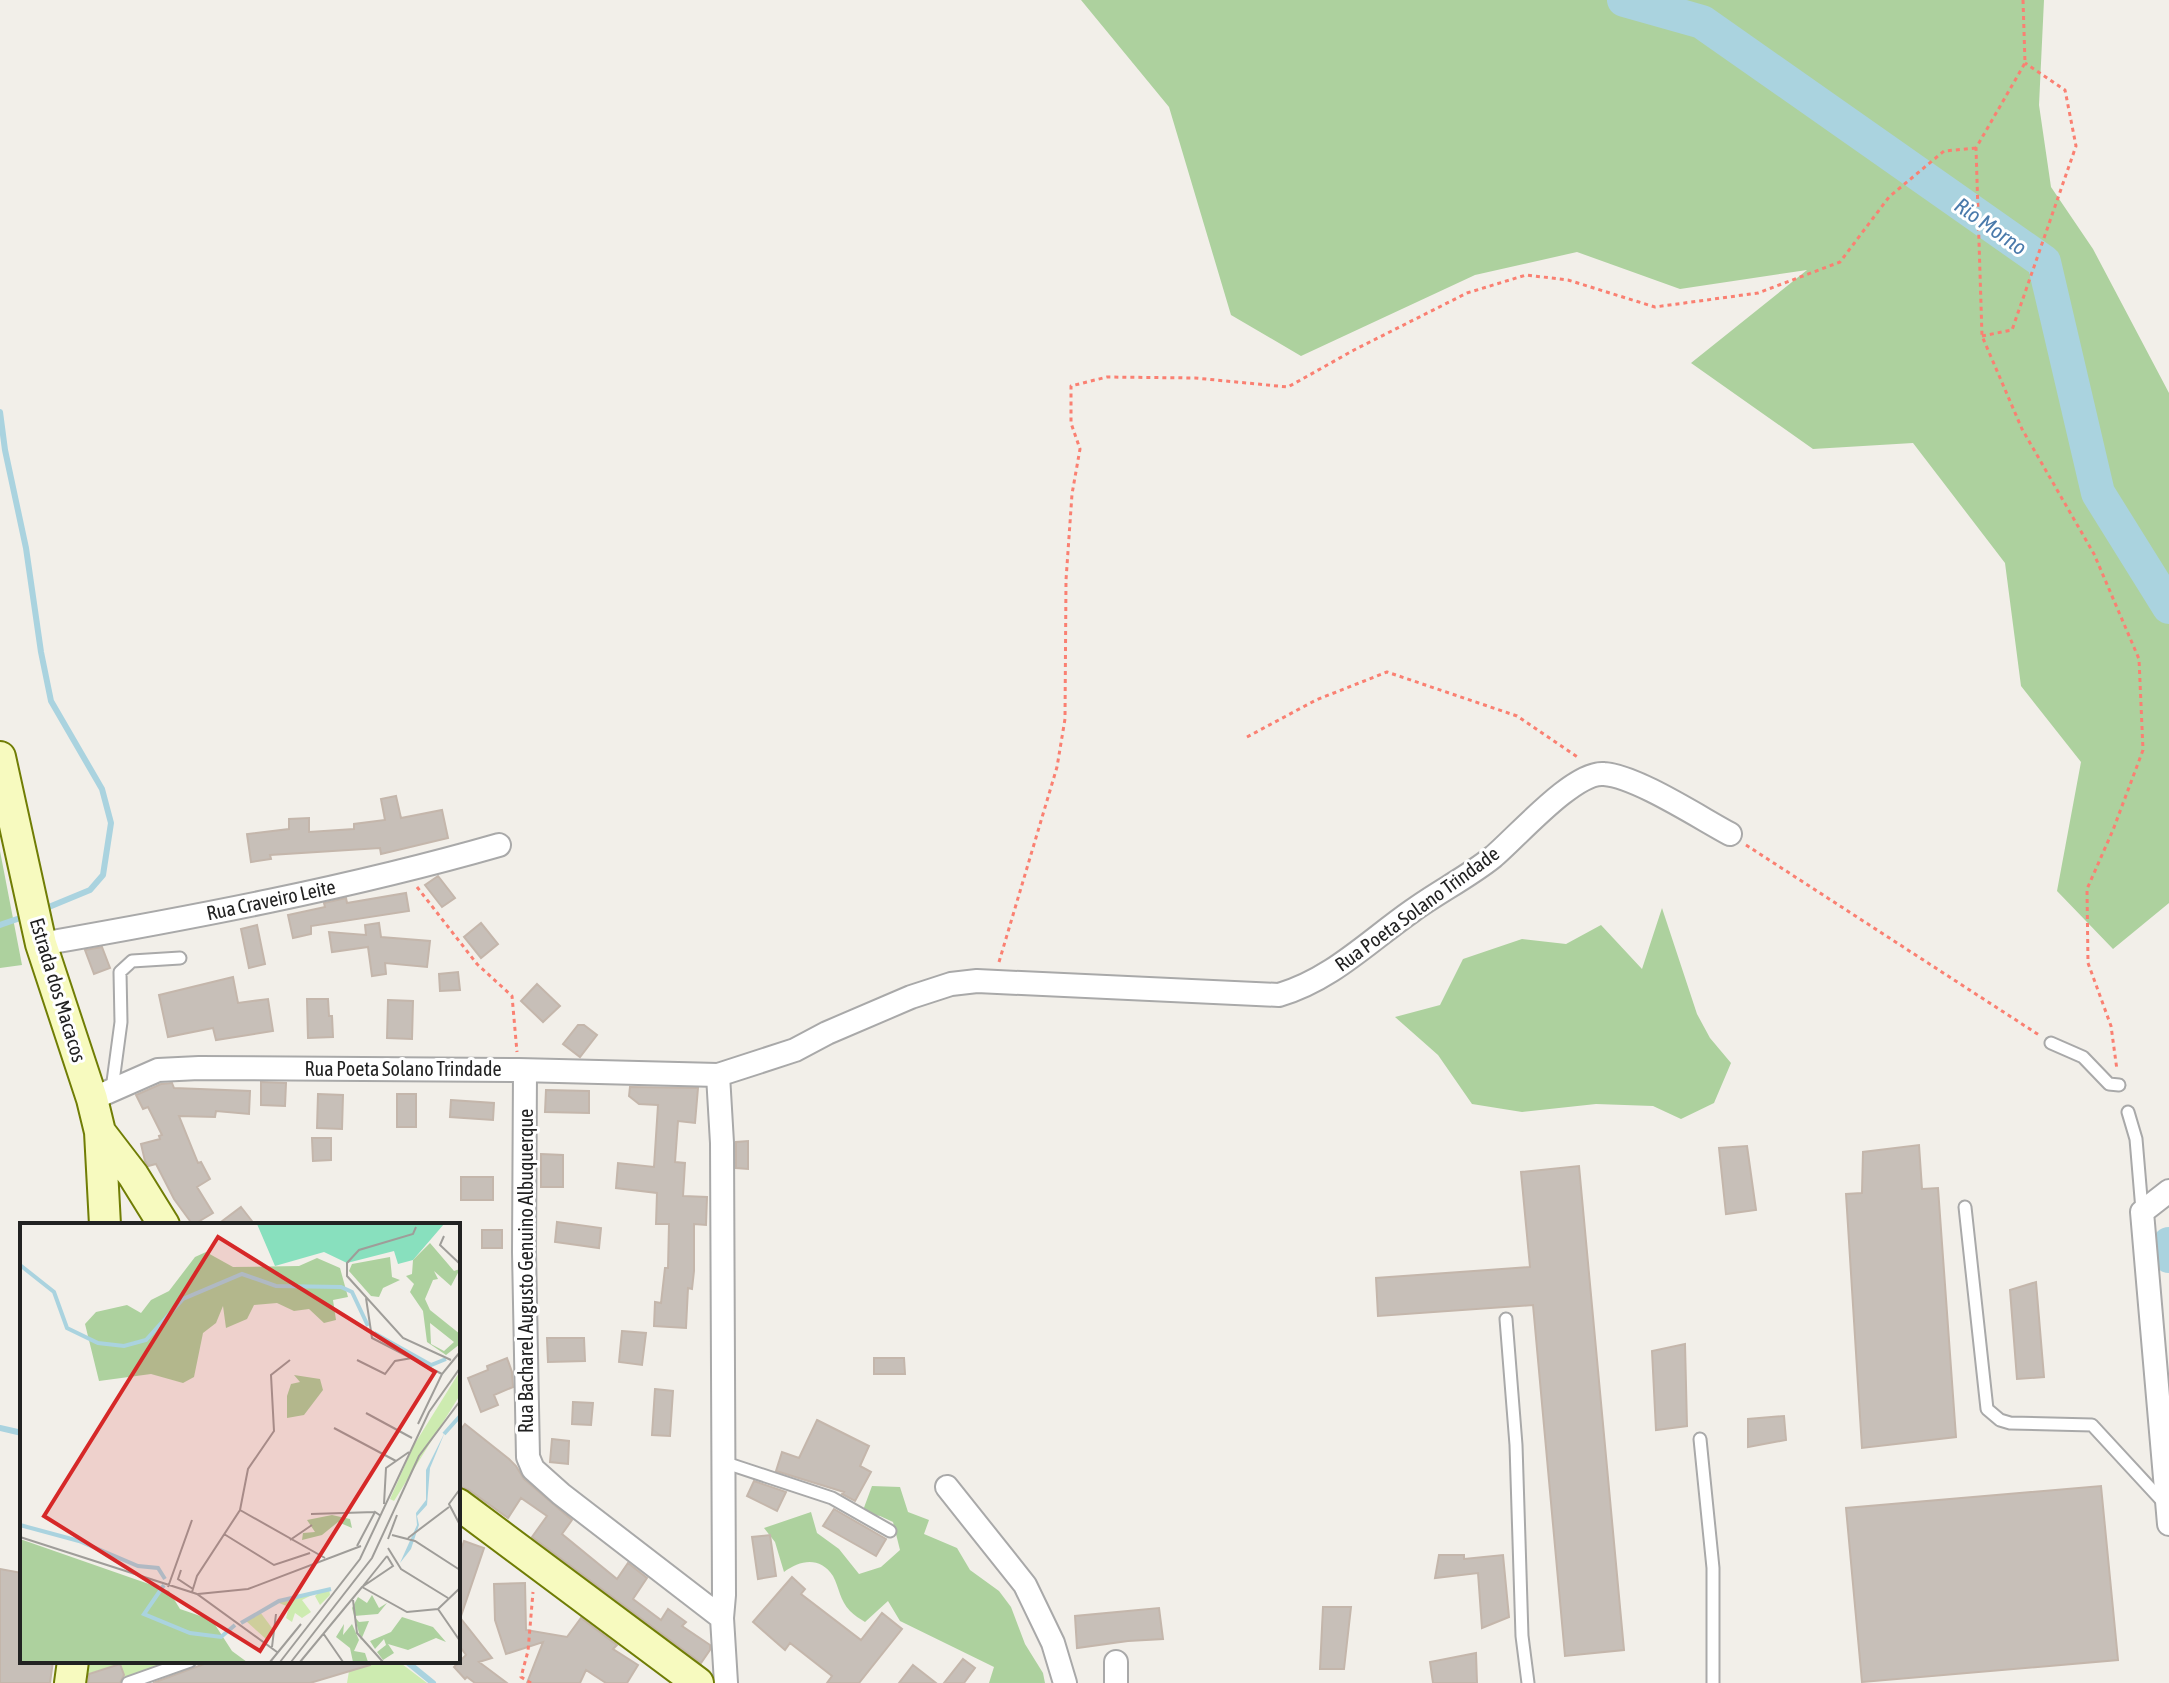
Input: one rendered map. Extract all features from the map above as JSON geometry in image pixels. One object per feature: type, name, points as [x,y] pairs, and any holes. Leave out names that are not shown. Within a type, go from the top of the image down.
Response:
[{"type":"main road","name":"Estrada dos Macacos","points":[[0,757],[36,923],[102,1094],[100,1132],[105,1223]]},
{"type":"main road","points":[[100,1132],[133,1175],[163,1223]]},
{"type":"main road","points":[[460,1505],[698,1683]]},
{"type":"main road","points":[[70,1683],[73,1663]]},
{"type":"street","name":"Rua Poeta Solano Trindade","points":[[102,1094],[158,1070],[199,1068],[718,1075],[795,1050],[911,997],[951,984],[994,981],[1279,995],[1300,989],[1345,962],[1410,912],[1492,857],[1567,790],[1602,773]]},
{"type":"street","points":[[1602,773],[1672,801],[1730,834]]},
{"type":"street","name":"Rua Craveiro Leite","points":[[36,923],[158,923],[405,872],[499,845]]},
{"type":"street","name":"Rua Bacharel Augusto Genuino Albuquerque","points":[[522,1071],[528,1457],[533,1469],[561,1494],[722,1618]]},
{"type":"street","points":[[718,1075],[722,1143],[722,1618],[726,1683]]},
{"type":"street","points":[[2168,1515],[2142,1212],[2169,1191]]},
{"type":"street","points":[[947,1487],[1025,1585],[1053,1643],[1065,1683]]},
{"type":"lane","points":[[102,1094],[121,1022],[120,972],[132,961],[180,958]]},
{"type":"lane","points":[[2051,1043],[2083,1057],[2109,1084],[2119,1085]]},
{"type":"lane","points":[[2128,1112],[2136,1139],[2142,1212]]},
{"type":"lane","points":[[1965,1207],[1987,1409],[2000,1420],[2010,1423],[2092,1425],[2168,1515]]},
{"type":"lane","points":[[1506,1319],[1516,1445],[1522,1636],[1528,1683]]},
{"type":"lane","points":[[1700,1439],[1713,1568],[1713,1683]]},
{"type":"lane","points":[[723,1462],[832,1498],[890,1531]]},
{"type":"lane","points":[[128,1683],[184,1663]]},
{"type":"path","points":[[2023,0],[2025,63],[1976,148],[1982,336],[2022,429],[2094,554],[2139,659],[2143,750],[2087,889],[2088,963],[2111,1026],[2119,1085]]},
{"type":"path","points":[[1982,336],[2012,330],[2076,146],[2065,90],[2025,63]]},
{"type":"path","points":[[994,981],[1057,767],[1065,719],[1067,566],[1072,494],[1080,449],[1071,423],[1071,386],[1107,377],[1195,378],[1288,387],[1467,293],[1526,275],[1568,280],[1655,307],[1758,293],[1840,262],[1889,197],[1944,151],[1976,148]]},
{"type":"path","points":[[1247,737],[1316,700],[1387,672],[1517,716],[1602,773]]},
{"type":"path","points":[[1730,834],[2051,1043]]},
{"type":"path","points":[[405,872],[477,964],[512,996],[522,1071]]},
{"type":"path","points":[[531,1683],[521,1677],[528,1651],[535,1560]]},
{"type":"green space","points":[[1081,0],[2044,0],[2039,105],[2051,187],[2093,249],[2169,393],[2169,903],[2113,949],[2057,891],[2081,762],[2021,686],[2005,563],[1913,443],[1813,449],[1691,363],[1807,270],[1680,289],[1577,252],[1475,275],[1301,356],[1231,315],[1169,107]]},
{"type":"green space","points":[[0,851],[22,965],[0,968]]},
{"type":"green space","points":[[1662,908],[1697,1014],[1710,1038],[1731,1063],[1714,1103],[1681,1119],[1653,1106],[1596,1104],[1522,1112],[1472,1104],[1438,1055],[1395,1017],[1440,1005],[1463,959],[1522,939],[1566,944],[1601,925],[1642,969]]},
{"type":"green space","points":[[872,1486],[900,1487],[908,1512],[929,1520],[924,1534],[957,1548],[970,1570],[999,1591],[1011,1607],[1045,1683],[989,1683],[994,1667],[900,1621],[888,1601],[865,1622],[857,1617],[847,1607],[833,1576],[822,1565],[803,1563],[784,1572],[775,1542],[764,1528],[811,1512],[817,1533],[839,1549],[859,1574],[881,1567],[900,1550],[893,1522],[862,1513]]},
{"type":"green space","points":[[90,1663],[172,1663],[171,1667],[125,1683],[120,1664],[87,1674]]},
{"type":"green space","points":[[347,1663],[401,1663],[427,1683],[347,1683]]},
{"type":"building","points":[[396,796],[401,818],[442,810],[448,838],[381,854],[380,848],[270,855],[271,859],[251,862],[247,834],[289,829],[289,819],[309,818],[309,832],[354,829],[354,824],[385,820],[381,799]]},
{"type":"building","points":[[438,876],[455,898],[442,907],[425,885]]},
{"type":"building","points":[[406,893],[409,911],[311,926],[311,934],[293,938],[288,915],[325,907],[324,903],[346,898],[347,903]]},
{"type":"building","points":[[379,923],[381,937],[430,941],[427,967],[385,963],[386,974],[372,976],[368,947],[332,952],[329,932],[366,935],[365,925]]},
{"type":"building","points":[[481,923],[498,944],[481,958],[464,937]]},
{"type":"building","points":[[257,925],[265,964],[249,968],[241,929]]},
{"type":"building","points":[[102,947],[110,968],[94,974],[85,950]]},
{"type":"building","points":[[458,972],[460,990],[440,991],[439,974]]},
{"type":"building","points":[[233,977],[238,1003],[268,999],[273,1031],[216,1040],[213,1028],[168,1037],[159,995]]},
{"type":"building","points":[[537,984],[560,1006],[543,1022],[521,1001]]},
{"type":"building","points":[[307,999],[328,999],[333,1037],[308,1038]]},
{"type":"building","points":[[388,1000],[413,1001],[412,1039],[387,1038]]},
{"type":"building","points":[[578,1025],[584,1025],[597,1035],[580,1057],[563,1044]]},
{"type":"building","points":[[261,1082],[286,1083],[285,1106],[261,1105]]},
{"type":"building","points":[[172,1083],[174,1088],[250,1091],[249,1114],[216,1111],[215,1117],[179,1116],[198,1163],[201,1162],[210,1179],[197,1187],[213,1213],[196,1223],[192,1223],[174,1199],[156,1164],[148,1166],[145,1161],[141,1144],[160,1139],[162,1135],[148,1107],[143,1109],[136,1095],[161,1084]]},
{"type":"building","points":[[630,1087],[698,1088],[695,1123],[678,1121],[675,1162],[685,1163],[683,1196],[707,1197],[706,1225],[694,1224],[694,1271],[692,1289],[688,1288],[686,1328],[654,1326],[655,1302],[661,1303],[665,1268],[668,1268],[669,1224],[656,1224],[657,1193],[616,1188],[618,1163],[654,1167],[658,1105],[639,1104],[629,1096]]},
{"type":"building","points":[[546,1090],[589,1091],[589,1113],[545,1112]]},
{"type":"building","points":[[318,1094],[343,1095],[342,1129],[317,1128]]},
{"type":"building","points":[[397,1094],[416,1094],[416,1127],[397,1127]]},
{"type":"building","points":[[451,1100],[494,1103],[493,1120],[450,1117]]},
{"type":"building","points":[[312,1138],[331,1138],[331,1160],[313,1161]]},
{"type":"building","points":[[748,1141],[748,1169],[736,1168],[736,1142]]},
{"type":"building","points":[[1919,1145],[1922,1189],[1938,1188],[1956,1437],[1862,1448],[1846,1194],[1862,1193],[1863,1152]]},
{"type":"building","points":[[1747,1146],[1756,1210],[1726,1214],[1719,1148]]},
{"type":"building","points":[[541,1154],[563,1155],[563,1187],[541,1187]]},
{"type":"building","points":[[1579,1166],[1624,1650],[1565,1656],[1533,1305],[1378,1316],[1376,1278],[1530,1267],[1521,1172]]},
{"type":"building","points":[[461,1177],[493,1177],[493,1200],[461,1200]]},
{"type":"building","points":[[241,1207],[253,1223],[220,1223]]},
{"type":"building","points":[[557,1222],[601,1228],[599,1248],[555,1242]]},
{"type":"building","points":[[482,1230],[502,1230],[502,1248],[482,1248]]},
{"type":"building","points":[[2036,1282],[2044,1377],[2017,1379],[2010,1290]]},
{"type":"building","points":[[622,1331],[646,1333],[642,1365],[619,1362]]},
{"type":"building","points":[[547,1338],[584,1338],[585,1361],[548,1362]]},
{"type":"building","points":[[1685,1344],[1687,1426],[1656,1430],[1652,1351]]},
{"type":"building","points":[[507,1358],[513,1387],[494,1395],[498,1405],[481,1412],[468,1378]]},
{"type":"building","points":[[874,1358],[904,1358],[905,1374],[874,1374]]},
{"type":"building","points":[[655,1389],[673,1391],[670,1436],[652,1435]]},
{"type":"building","points":[[573,1402],[593,1403],[591,1425],[572,1424]]},
{"type":"building","points":[[1784,1416],[1786,1440],[1748,1447],[1748,1419]]},
{"type":"building","points":[[817,1420],[869,1446],[860,1466],[871,1472],[855,1501],[842,1494],[844,1492],[776,1471],[782,1452],[799,1458]]},
{"type":"building","points":[[465,1424],[509,1459],[524,1479],[572,1520],[562,1534],[617,1579],[628,1563],[647,1578],[633,1599],[661,1620],[668,1609],[686,1622],[682,1626],[710,1645],[701,1663],[532,1537],[547,1516],[521,1498],[508,1518],[460,1487],[460,1430]]},
{"type":"building","points":[[552,1439],[569,1441],[568,1464],[550,1462]]},
{"type":"building","points":[[754,1481],[786,1492],[777,1511],[747,1496]]},
{"type":"building","points":[[2101,1486],[2118,1660],[1862,1682],[1846,1508]]},
{"type":"building","points":[[834,1509],[886,1539],[876,1556],[823,1526]]},
{"type":"building","points":[[770,1535],[776,1576],[758,1579],[752,1537]]},
{"type":"building","points":[[464,1541],[484,1548],[461,1616],[460,1553]]},
{"type":"building","points":[[1439,1555],[1464,1555],[1464,1559],[1503,1555],[1509,1617],[1482,1628],[1478,1573],[1435,1578]]},
{"type":"building","points":[[0,1569],[20,1573],[20,1663],[53,1663],[50,1683],[0,1683]]},
{"type":"building","points":[[792,1577],[805,1589],[801,1594],[861,1640],[882,1613],[902,1629],[859,1683],[827,1683],[832,1676],[790,1643],[785,1650],[753,1622]]},
{"type":"building","points":[[525,1583],[526,1630],[567,1637],[581,1618],[617,1645],[613,1649],[638,1665],[627,1683],[606,1683],[586,1670],[580,1683],[527,1683],[543,1642],[506,1654],[495,1620],[494,1584]]},
{"type":"building","points":[[1323,1607],[1351,1607],[1344,1669],[1320,1669]]},
{"type":"building","points":[[1159,1608],[1163,1639],[1077,1648],[1075,1616]]},
{"type":"building","points":[[460,1618],[492,1658],[479,1662],[507,1683],[475,1683],[467,1677],[465,1679],[454,1667],[466,1655],[460,1647]]},
{"type":"building","points":[[1476,1653],[1477,1683],[1433,1683],[1430,1662]]},
{"type":"building","points":[[963,1659],[975,1668],[964,1683],[944,1683]]},
{"type":"building","points":[[207,1663],[370,1665],[310,1683],[153,1683]]},
{"type":"building","points":[[120,1664],[124,1675],[120,1683],[88,1683],[89,1674]]},
{"type":"building","points":[[913,1665],[936,1683],[899,1683]]},
{"type":"waterway","name":"Rio Morno","points":[[1624,0],[1702,22],[2044,262],[2098,493],[2169,607]]},
{"type":"waterway","points":[[0,412],[51,701],[102,789],[111,823],[103,875],[90,890],[44,909]]},
{"type":"waterway","points":[[0,925],[26,916]]},
{"type":"waterway","name":"Rio Morno","points":[[2169,1244],[2169,1256]]},
{"type":"waterway","points":[[0,1428],[20,1433]]},
{"type":"waterway","points":[[408,1663],[433,1683]]}]
